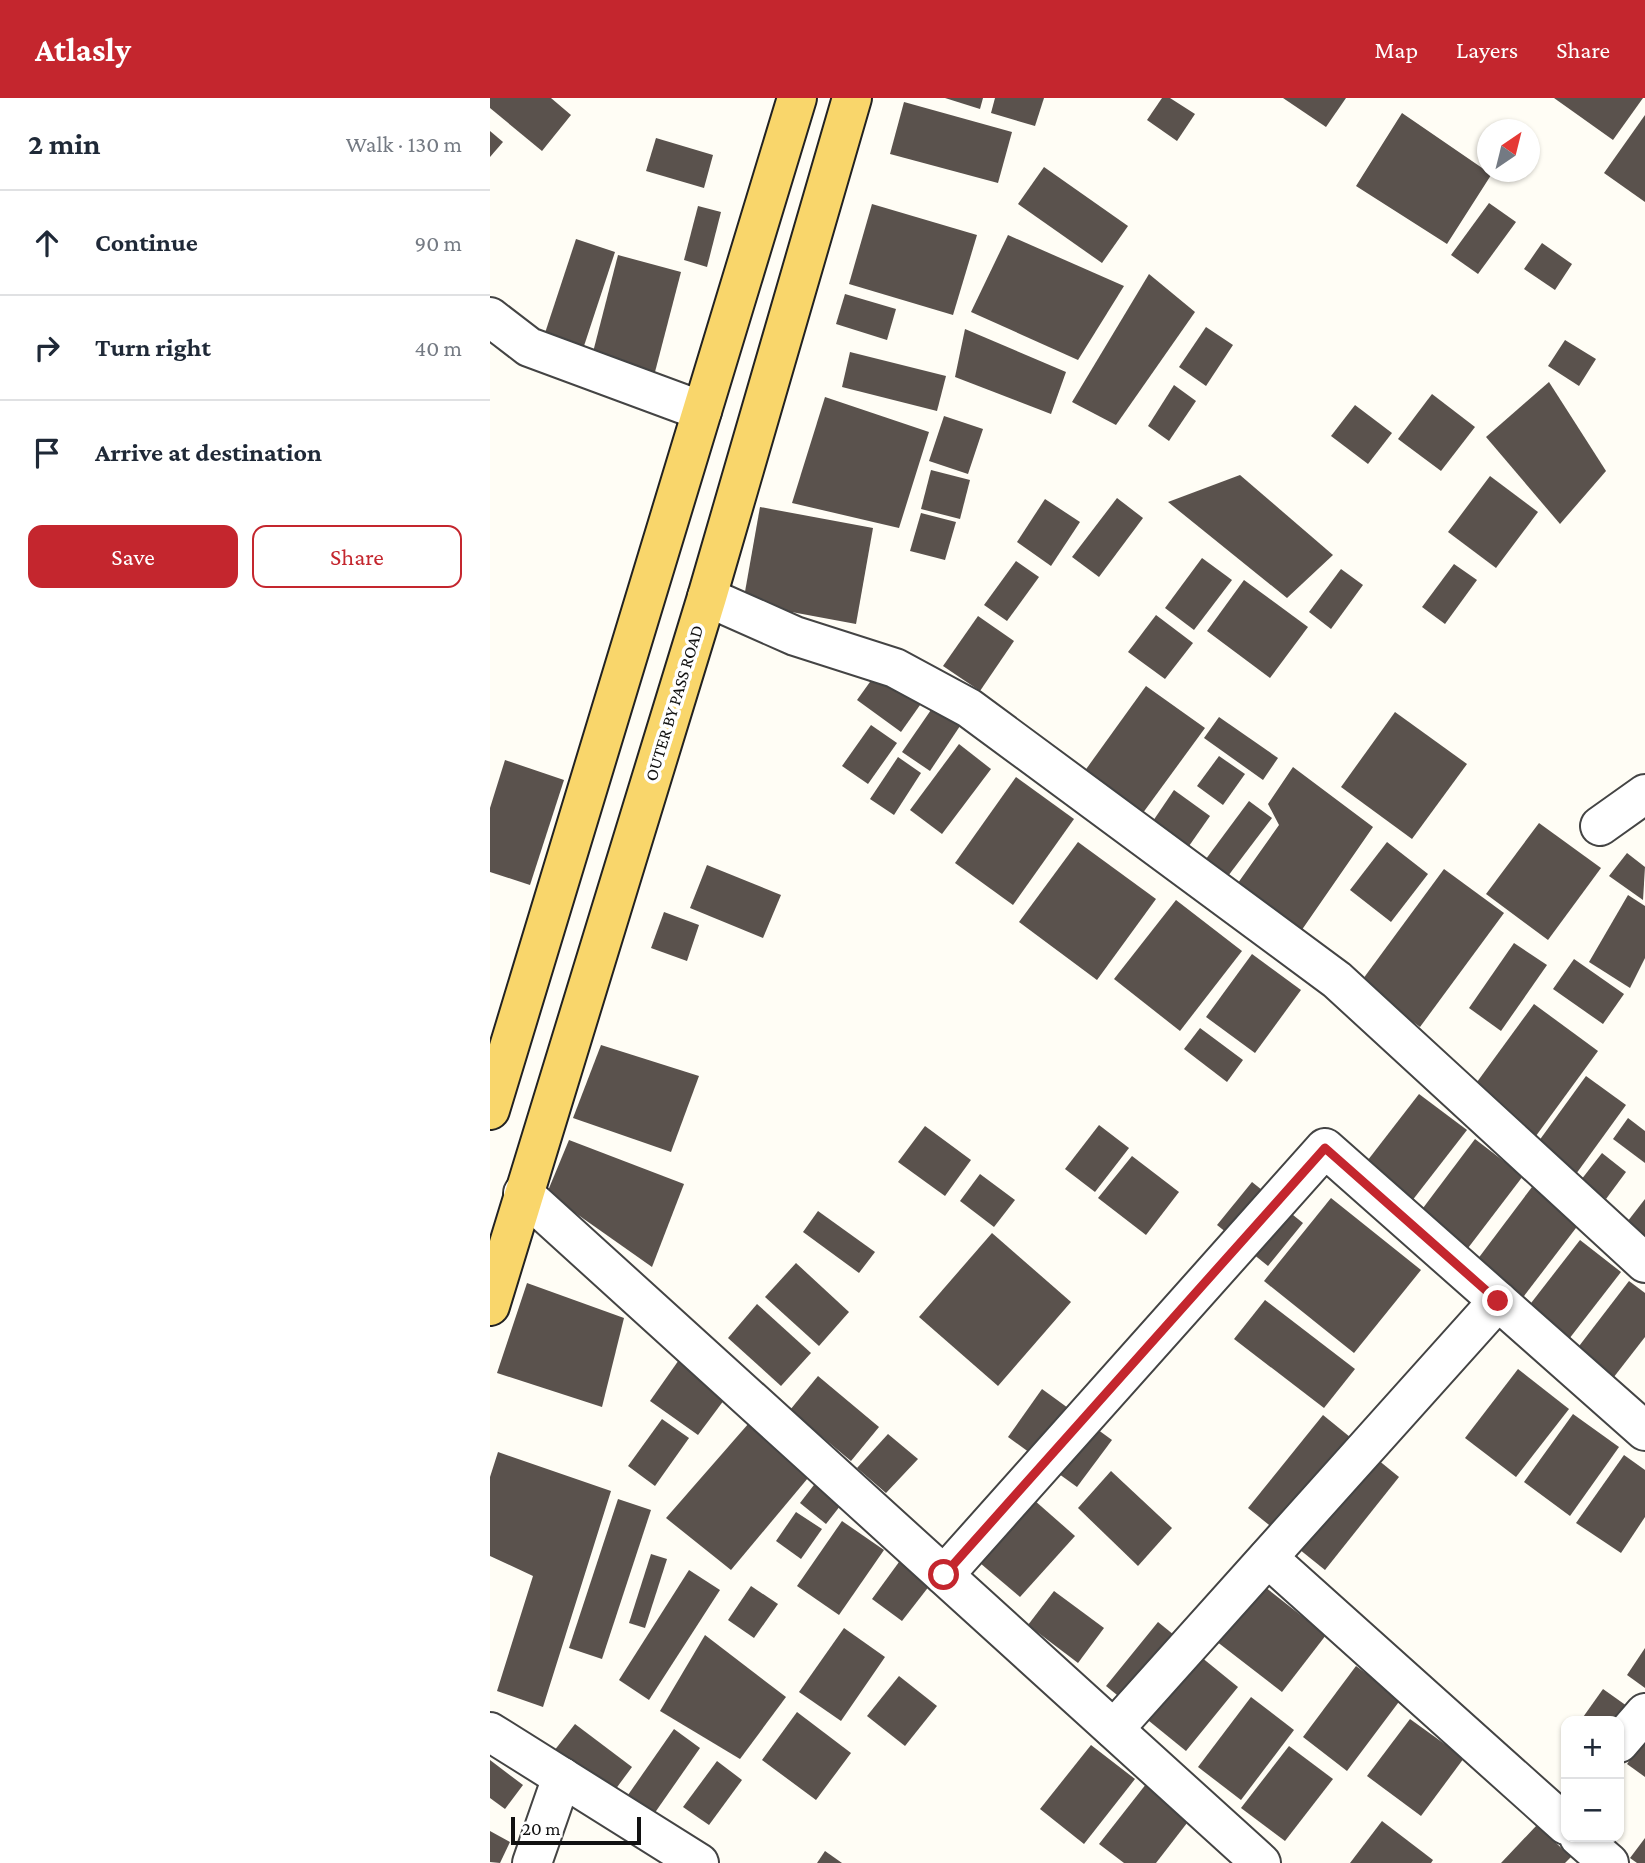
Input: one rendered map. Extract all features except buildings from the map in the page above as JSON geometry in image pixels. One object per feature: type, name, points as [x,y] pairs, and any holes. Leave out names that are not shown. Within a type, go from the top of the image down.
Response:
[{"type":"main road","points":[[490,1110],[797,98]]},
{"type":"main road","name":"OUTER BY PASS ROAD","points":[[490,1306],[707,597],[852,98]]},
{"type":"street","points":[[490,317],[528,347],[702,411]]},
{"type":"street","points":[[707,597],[795,636],[895,668],[969,708],[1338,980],[1645,1263]]},
{"type":"street","points":[[1600,826],[1645,794]]},
{"type":"street","points":[[944,1575],[1325,1148],[1645,1431]]},
{"type":"street","points":[[523,1193],[1261,1863]]},
{"type":"street","points":[[1114,1729],[1498,1301]]},
{"type":"street","points":[[1268,1558],[1561,1815]]},
{"type":"street","points":[[1624,1737],[1645,1713]]},
{"type":"street","points":[[490,1731],[699,1863]]},
{"type":"street","points":[[532,1863],[562,1777]]},
{"type":"street","points":[[1588,1842],[1609,1863]]},
{"type":"route","points":[[944,1575],[1325,1148],[1498,1301]]}]
